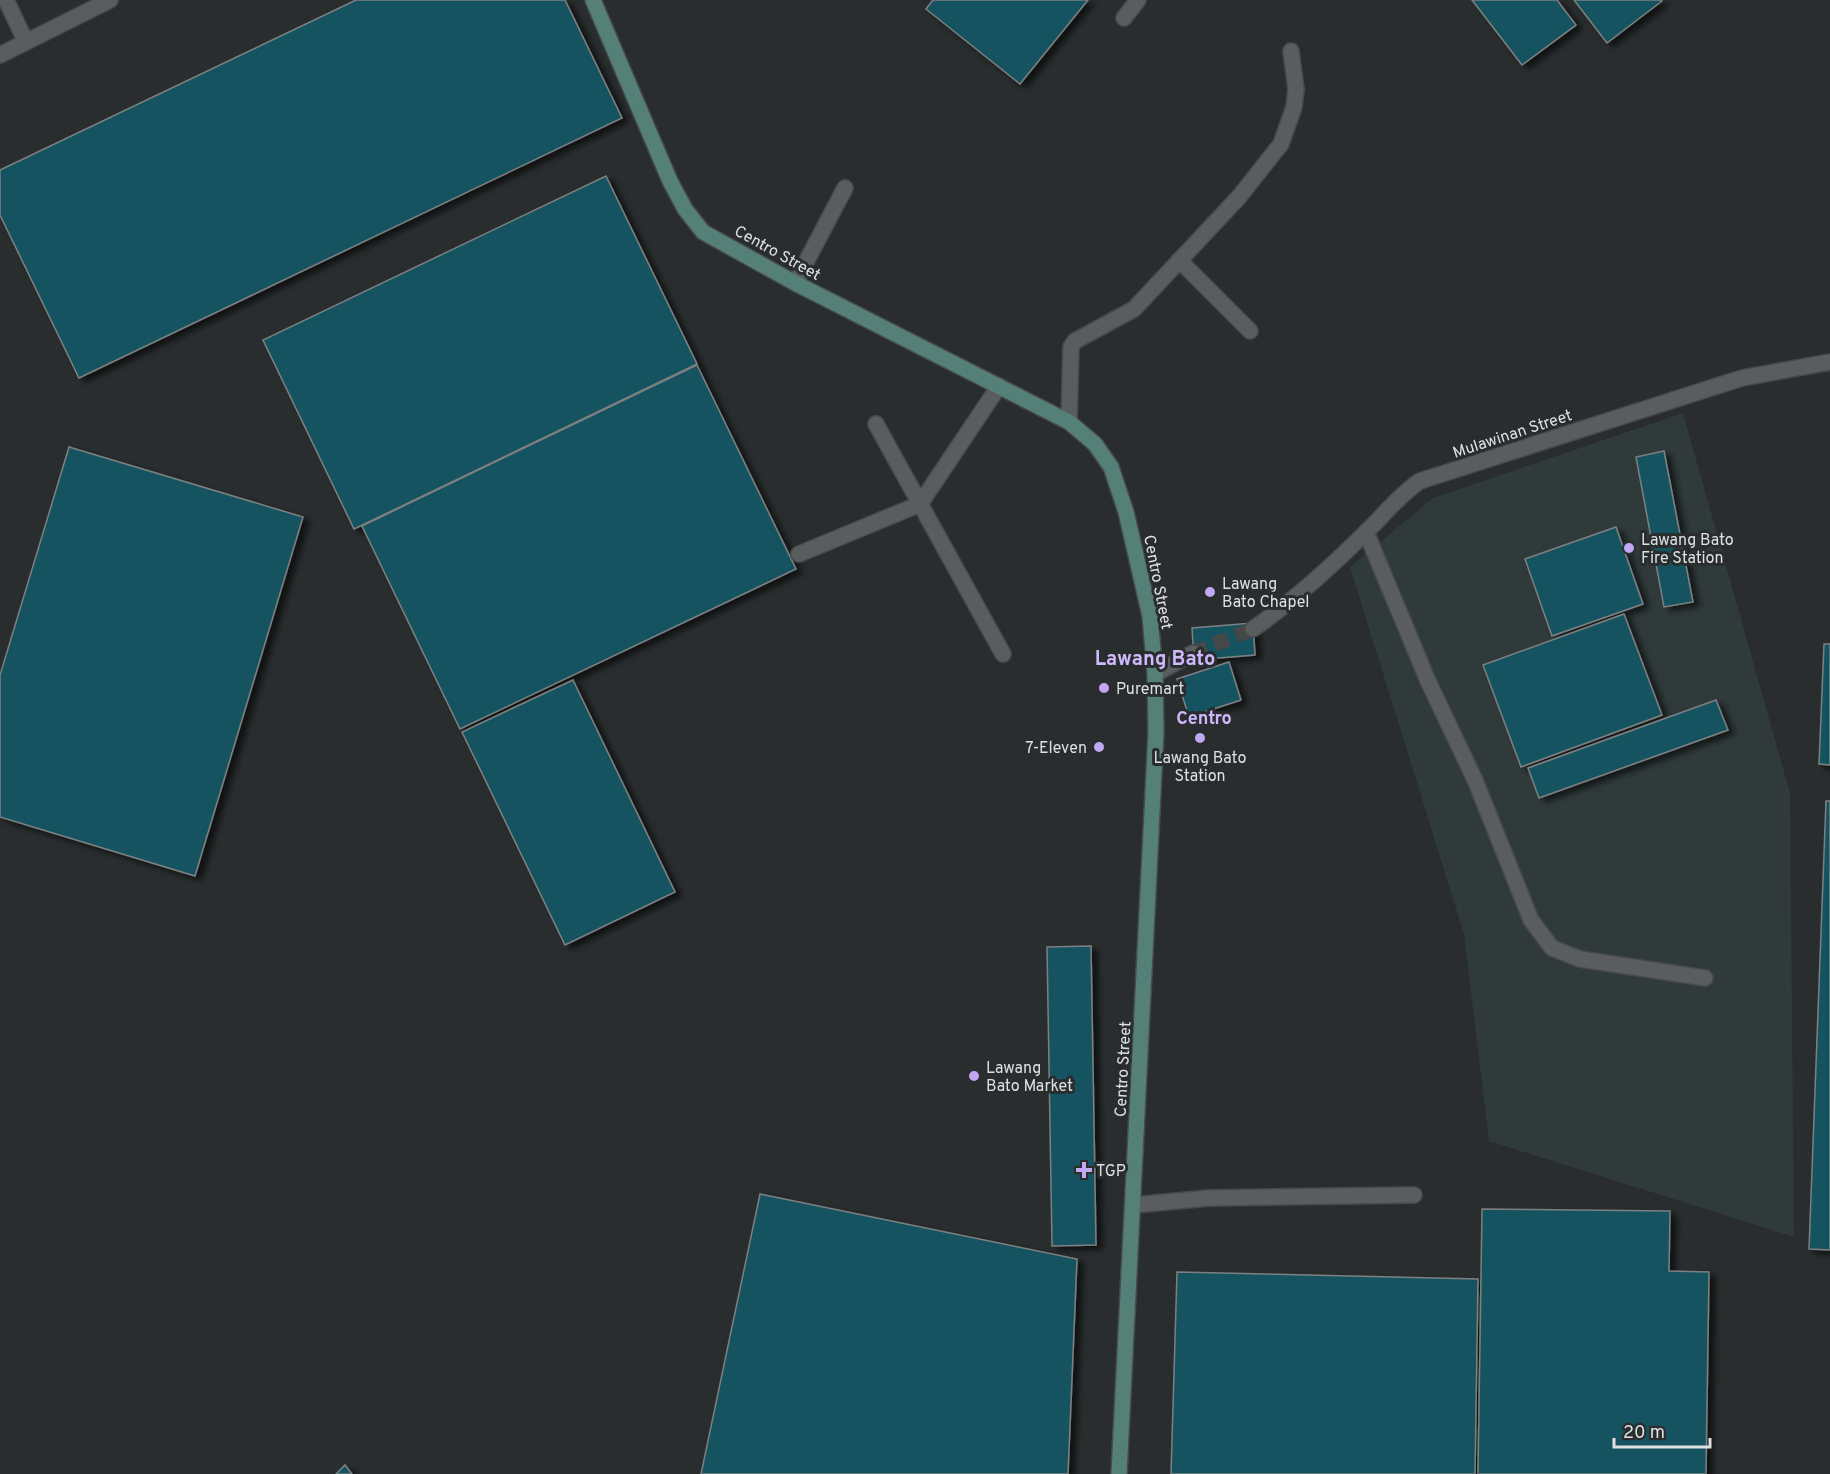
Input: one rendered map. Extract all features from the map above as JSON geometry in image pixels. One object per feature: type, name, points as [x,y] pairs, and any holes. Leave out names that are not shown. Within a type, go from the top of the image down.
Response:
[{"type":"main road","name":"Centro Street","points":[[593,0],[670,181],[685,209],[703,232],[795,283],[1070,422],[1095,444],[1111,467],[1126,512],[1150,616],[1155,674],[1156,732],[1119,1474]]},
{"type":"street","points":[[6,0],[26,42]]},
{"type":"street","points":[[0,55],[89,5],[110,0]]},
{"type":"street","points":[[1124,18],[1138,0]]},
{"type":"street","points":[[1070,422],[1071,347],[1080,337],[1134,309],[1239,196],[1281,144],[1294,107],[1296,89],[1291,51]]},
{"type":"street","points":[[795,283],[845,188]]},
{"type":"street","points":[[1179,260],[1250,331]]},
{"type":"street","name":"Mulawinan Street","points":[[1253,629],[1279,611],[1366,532],[1407,490],[1420,481],[1742,378],[1830,362]]},
{"type":"street","points":[[799,555],[920,504],[999,386]]},
{"type":"street","points":[[876,424],[1003,654]]},
{"type":"street","points":[[1366,532],[1428,681],[1475,780],[1531,920],[1552,948],[1580,959],[1705,978]]},
{"type":"street","points":[[1155,674],[1193,653]]},
{"type":"street","points":[[1134,1204],[1209,1198],[1414,1195]]},
{"type":"shaded area","points":[[1683,413],[1790,793],[1794,1237],[1489,1141],[1464,934],[1350,567],[1433,498]]},
{"type":"building","points":[[356,0],[565,0],[622,118],[79,378],[0,215],[0,170]]},
{"type":"building","points":[[933,0],[1088,0],[1020,84],[926,9]]},
{"type":"building","points":[[1472,0],[1557,0],[1576,25],[1522,65]]},
{"type":"building","points":[[1574,0],[1662,0],[1662,1],[1607,43]]},
{"type":"building","points":[[606,176],[697,364],[354,529],[263,340]]},
{"type":"building","points":[[697,365],[796,569],[460,729],[362,526]]},
{"type":"building","points":[[69,447],[303,517],[195,876],[0,817],[0,675]]},
{"type":"building","points":[[1664,451],[1693,602],[1664,607],[1636,457]]},
{"type":"building","points":[[1616,527],[1643,604],[1552,636],[1525,559]]},
{"type":"building","points":[[1624,614],[1662,715],[1521,767],[1483,665]]},
{"type":"building","points":[[1253,623],[1255,655],[1194,660],[1192,628]]},
{"type":"building","points":[[1824,644],[1830,644],[1830,765],[1819,764]]},
{"type":"building","points":[[1229,662],[1241,700],[1189,717],[1177,679]]},
{"type":"building","points":[[573,680],[675,892],[565,945],[462,732]]},
{"type":"building","points":[[1716,700],[1728,730],[1539,798],[1528,768]]},
{"type":"building","points":[[1826,801],[1830,801],[1830,1250],[1809,1249]]},
{"type":"building","points":[[1091,946],[1096,1245],[1052,1246],[1047,947]]},
{"type":"building","points":[[760,1194],[1077,1259],[1068,1474],[701,1474]]},
{"type":"building","points":[[1482,1209],[1670,1211],[1669,1271],[1709,1272],[1706,1474],[1478,1474]]},
{"type":"building","points":[[1177,1272],[1478,1279],[1475,1474],[1171,1474]]},
{"type":"building","points":[[345,1465],[352,1474],[336,1474]]},
{"type":"tunnel","points":[[1193,653],[1253,629]]},
{"type":"place","name":"Lawang Bato Fire Station","points":[[1629,548]]},
{"type":"place","name":"Lawang Bato Chapel","points":[[1210,592]]},
{"type":"place","name":"Puremart","points":[[1104,688]]},
{"type":"place","name":"Lawang Bato Station","points":[[1200,738]]},
{"type":"place","name":"7-Eleven","points":[[1099,747]]},
{"type":"place","name":"Lawang Bato Market","points":[[974,1076]]},
{"type":"place","name":"TGP","points":[[1084,1170]]},
{"type":"district","name":"Lawang Bato","points":[[1155,658]]},
{"type":"district","name":"Centro","points":[[1204,718]]}]
